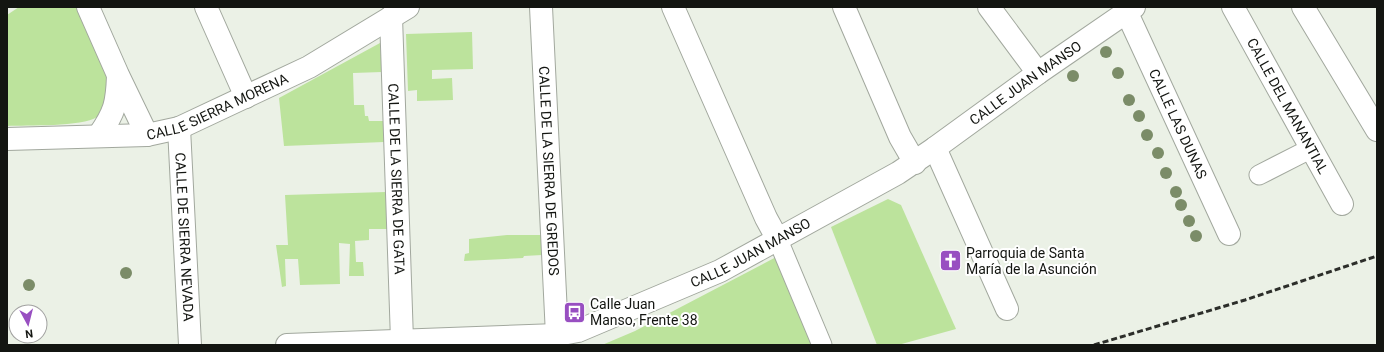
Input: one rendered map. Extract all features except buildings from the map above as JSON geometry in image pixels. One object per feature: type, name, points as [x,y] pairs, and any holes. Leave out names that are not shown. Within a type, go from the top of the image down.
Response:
[{"type":"street","points":[[88,7],[118,75],[147,134]]},
{"type":"street","points":[[206,7],[246,96]]},
{"type":"street","name":"CALLE DE LA SIERRA DE GREDOS","points":[[541,7],[557,335]]},
{"type":"street","points":[[673,7],[766,218],[778,240],[822,345]]},
{"type":"street","points":[[844,7],[900,137],[915,163]]},
{"type":"street","points":[[989,7],[1038,73]]},
{"type":"street","name":"CALLE DEL MANANTIAL","points":[[1233,7],[1342,204]]},
{"type":"street","points":[[1303,7],[1377,130]]},
{"type":"street","name":"CALLE JUAN MANSO","points":[[287,345],[402,340],[470,342],[557,335],[578,331],[720,271],[915,163],[1038,73],[1130,10]]},
{"type":"street","name":"CALLE LAS DUNAS","points":[[1130,10],[1230,234]]},
{"type":"street","name":"CALLE SIERRA MORENA","points":[[7,139],[147,134],[179,128],[308,67],[400,12]]},
{"type":"street","name":"CALLE DE LA SIERRA DE GATA","points":[[400,12],[402,340]]},
{"type":"street","points":[[99,135],[109,121],[117,103],[118,75]]},
{"type":"street","name":"CALLE DE SIERRA NEVADA","points":[[179,128],[190,345]]},
{"type":"street","points":[[936,148],[1007,309]]},
{"type":"street","points":[[1259,176],[1312,148]]},
{"type":"green space","points":[[19,7],[78,7],[110,81],[110,91],[106,106],[97,117],[90,120],[67,124],[7,126],[7,15]]},
{"type":"green space","points":[[472,32],[473,69],[432,70],[432,79],[452,78],[453,100],[417,101],[417,90],[408,91],[406,34]]},
{"type":"green space","points":[[380,43],[382,72],[353,73],[354,105],[364,105],[365,116],[368,116],[369,121],[384,121],[384,142],[284,146],[279,98]]},
{"type":"green space","points":[[386,192],[388,229],[369,229],[369,240],[355,241],[356,262],[363,262],[364,276],[349,276],[350,244],[339,243],[340,284],[300,285],[298,259],[285,259],[286,286],[282,287],[276,245],[288,245],[285,195]]},
{"type":"green space","points":[[888,199],[901,205],[956,329],[898,345],[877,345],[831,227]]},
{"type":"green space","points":[[507,235],[541,235],[542,255],[524,256],[523,258],[464,261],[465,254],[469,253],[469,239]]},
{"type":"green space","points":[[780,255],[816,345],[602,345],[635,331]]},
{"type":"railway","points":[[1094,345],[1245,300],[1377,256]]},
{"type":"place","name":"Parroquia de Santa María de la Asunción","points":[[950,261]]},
{"type":"place","name":"Calle Juan Manso, Frente 38","points":[[575,312]]}]
